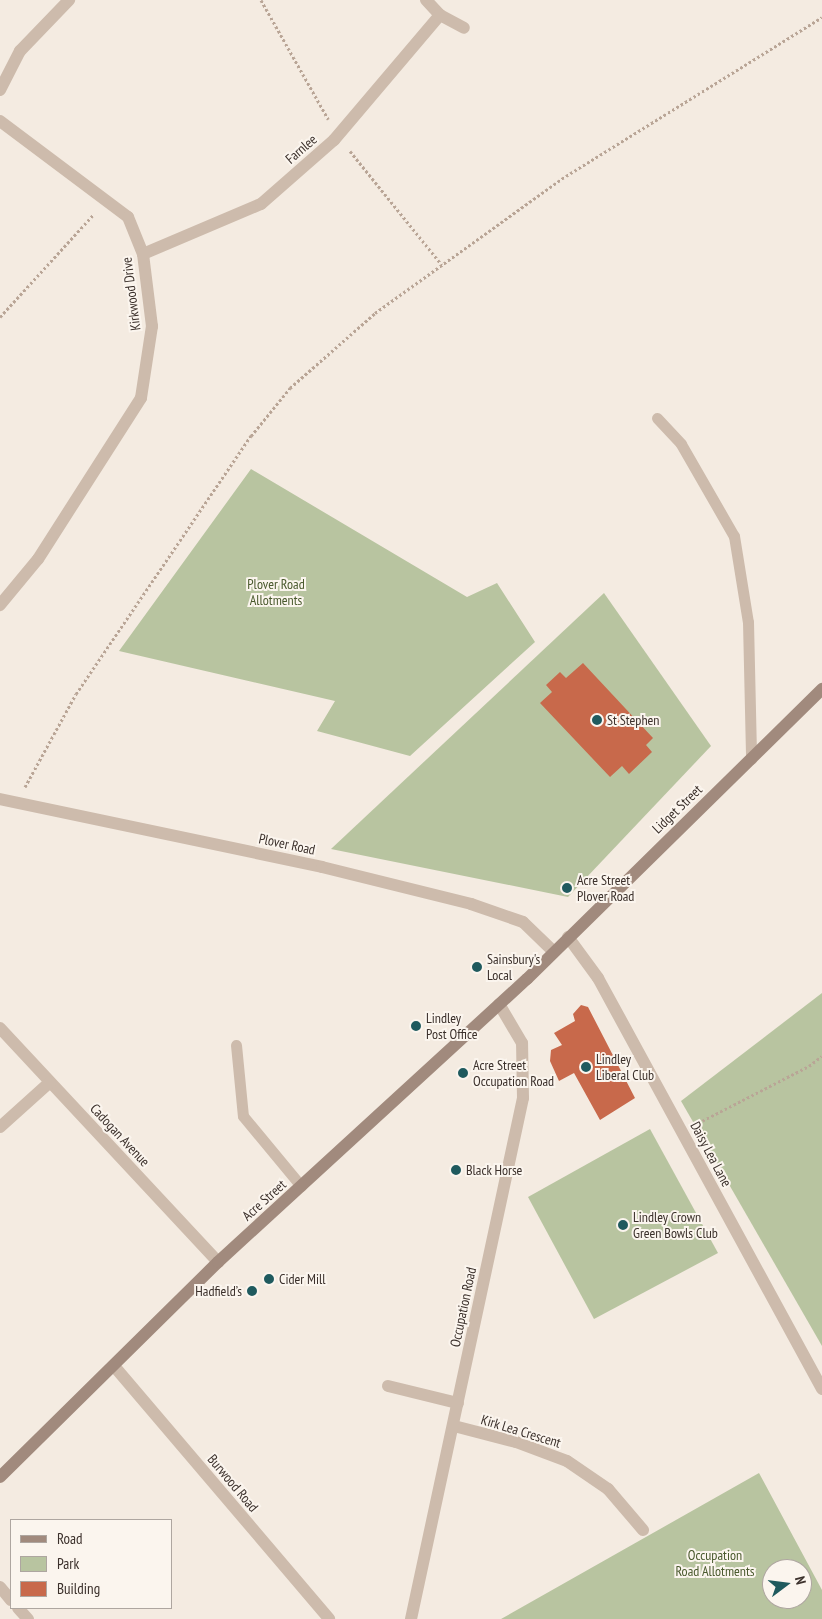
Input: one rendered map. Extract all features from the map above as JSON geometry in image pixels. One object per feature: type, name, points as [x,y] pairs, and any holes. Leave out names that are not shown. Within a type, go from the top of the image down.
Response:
[{"type":"street","points":[[0,90],[20,51],[69,0]]},
{"type":"street","points":[[426,0],[440,15],[464,28]]},
{"type":"street","name":"Farnlee","points":[[142,254],[261,204],[338,136],[440,15]]},
{"type":"street","name":"Kirkwood Drive","points":[[0,121],[108,199],[128,217],[142,254],[152,326],[141,398],[38,559],[0,605]]},
{"type":"street","name":"Lidget Street","points":[[554,952],[822,689]]},
{"type":"street","name":"Plover Road","points":[[1,803],[17,802],[322,867],[471,904],[523,922],[554,952]]},
{"type":"street","name":"Daisy Lea Lane","points":[[568,937],[598,978],[822,1389]]},
{"type":"street","name":"Acre Street","points":[[0,1477],[218,1262],[554,952]]},
{"type":"street","name":"Occupation Road","points":[[411,1619],[523,1098],[522,1043],[499,1004]]},
{"type":"street","name":"Cadogan Avenue","points":[[0,1028],[218,1262]]},
{"type":"street","points":[[0,1127],[50,1082]]},
{"type":"street","name":"Burwood Road","points":[[114,1366],[329,1619]]},
{"type":"street","points":[[388,1386],[458,1403]]},
{"type":"street","name":"Kirk Lea Crescent","points":[[454,1426],[516,1442],[566,1461],[608,1489],[643,1530]]},
{"type":"street","points":[[0,1587],[10,1599]]},
{"type":"street","points":[[19,1609],[28,1619]]},
{"type":"lane","points":[[656,418],[681,444],[734,536],[748,622],[751,759]]},
{"type":"lane","points":[[236,1045],[243,1116],[301,1186]]},
{"type":"path","points":[[261,0],[338,136],[442,265]]},
{"type":"path","points":[[17,802],[76,694],[257,429],[290,388],[375,313],[566,176],[822,17]]},
{"type":"path","points":[[0,316],[108,199]]},
{"type":"path","points":[[682,1132],[809,1066],[822,1056]]},
{"type":"green space","name":"Plover Road Allotments","points":[[251,469],[467,597],[497,583],[535,642],[410,756],[317,731],[335,701],[119,651]]},
{"type":"green space","points":[[604,593],[711,746],[568,897],[331,849]]},
{"type":"green space","points":[[822,993],[822,1346],[681,1101]]},
{"type":"green space","name":"Lindley Crown Green Bowls Club","points":[[650,1129],[718,1253],[594,1319],[528,1197]]},
{"type":"green space","name":"Occupation Road Allotments","points":[[759,1473],[805,1559],[762,1559],[762,1609],[812,1609],[812,1571],[822,1590],[822,1619],[501,1619]]},
{"type":"building","name":"St Stephen","points":[[583,663],[653,738],[646,745],[652,752],[629,774],[622,766],[610,777],[540,703],[552,692],[546,685],[560,672],[566,678]]},
{"type":"building","name":"Lindley Liberal Club","points":[[581,1005],[588,1007],[635,1098],[600,1120],[574,1073],[559,1081],[550,1061],[551,1050],[562,1045],[554,1033],[575,1021],[573,1014]]},
{"type":"place","name":"St Stephen","points":[[597,720]]},
{"type":"place","name":"Acre Street Plover Road","points":[[567,888]]},
{"type":"place","name":"Sainsbury's Local","points":[[477,967]]},
{"type":"place","name":"Lindley Post Office","points":[[416,1026]]},
{"type":"place","name":"Lindley Liberal Club","points":[[586,1067]]},
{"type":"place","name":"Acre Street Occupation Road","points":[[463,1073]]},
{"type":"place","name":"Black Horse","points":[[456,1170]]},
{"type":"place","name":"Lindley Crown Green Bowls Club","points":[[623,1225]]},
{"type":"place","name":"Cider Mill","points":[[269,1279]]},
{"type":"place","name":"Hadfield’s","points":[[252,1291]]}]
